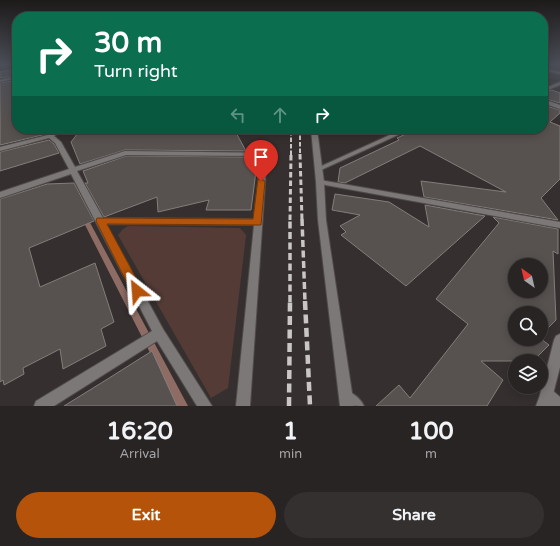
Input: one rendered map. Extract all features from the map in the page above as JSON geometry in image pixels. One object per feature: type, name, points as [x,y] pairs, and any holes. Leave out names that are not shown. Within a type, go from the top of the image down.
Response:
[{"type":"street","points":[[548,89],[558,84]]},
{"type":"street","points":[[548,103],[560,107]]},
{"type":"street","points":[[0,149],[53,134]]},
{"type":"street","points":[[315,134],[319,169],[322,220],[346,401],[357,406]]},
{"type":"street","points":[[319,169],[397,134]]},
{"type":"street","points":[[50,136],[58,142],[159,333],[205,406]]},
{"type":"street","points":[[0,195],[125,153],[264,154],[257,222],[243,406]]},
{"type":"street","points":[[320,182],[560,225]]},
{"type":"street","points":[[100,221],[257,222]]},
{"type":"street","points":[[41,406],[159,333]]},
{"type":"street","points":[[560,340],[545,400],[560,406]]},
{"type":"shaded area","points":[[128,226],[240,228],[246,235],[228,388],[211,398],[118,235]]},
{"type":"building","points":[[0,84],[12,84],[12,134],[47,134],[0,145]]},
{"type":"building","points":[[552,90],[560,93],[560,103],[548,99],[548,91]]},
{"type":"building","points":[[548,106],[560,110],[560,113],[550,122],[560,126],[560,179],[541,198],[558,220],[424,197],[421,181],[506,192],[420,146],[345,183],[338,182],[340,168],[399,140],[397,138],[406,134],[548,134]]},
{"type":"building","points":[[77,134],[237,134],[246,151],[125,150],[80,164],[71,142]]},
{"type":"building","points":[[49,140],[54,144],[59,153],[0,171],[0,152]]},
{"type":"building","points":[[126,156],[249,157],[256,171],[251,210],[206,210],[209,200],[158,212],[157,197],[104,217],[85,183],[88,183],[83,171]]},
{"type":"building","points":[[74,183],[94,221],[29,248],[40,287],[95,263],[114,322],[101,329],[106,346],[63,369],[60,349],[23,368],[24,374],[4,385],[3,380],[0,382],[0,199],[47,184]]},
{"type":"building","points":[[335,194],[389,202],[429,227],[425,205],[485,216],[406,286],[341,235],[346,232],[340,226],[360,215],[332,210]]},
{"type":"building","points":[[493,217],[558,229],[558,254],[553,251],[556,320],[548,328],[548,306],[508,306],[508,346],[548,346],[540,354],[508,354],[508,361],[481,361],[503,380],[487,406],[376,406],[399,385],[410,398],[468,324],[436,299],[499,223]]},
{"type":"building","points":[[152,351],[177,406],[64,406],[106,380]]},
{"type":"waterway","points":[[84,217],[183,406]]},
{"type":"railway","points":[[291,134],[291,154]]},
{"type":"railway","points":[[300,134],[300,154]]},
{"type":"railway","points":[[290,220],[291,154]]},
{"type":"railway","points":[[300,154],[302,220]]},
{"type":"railway","points":[[302,219],[305,302]]},
{"type":"railway","points":[[290,220],[290,301]]},
{"type":"railway","points":[[289,406],[290,301]]},
{"type":"railway","points":[[305,301],[310,406]]},
{"type":"route","points":[[137,291],[100,221],[257,222],[261,181]]}]
